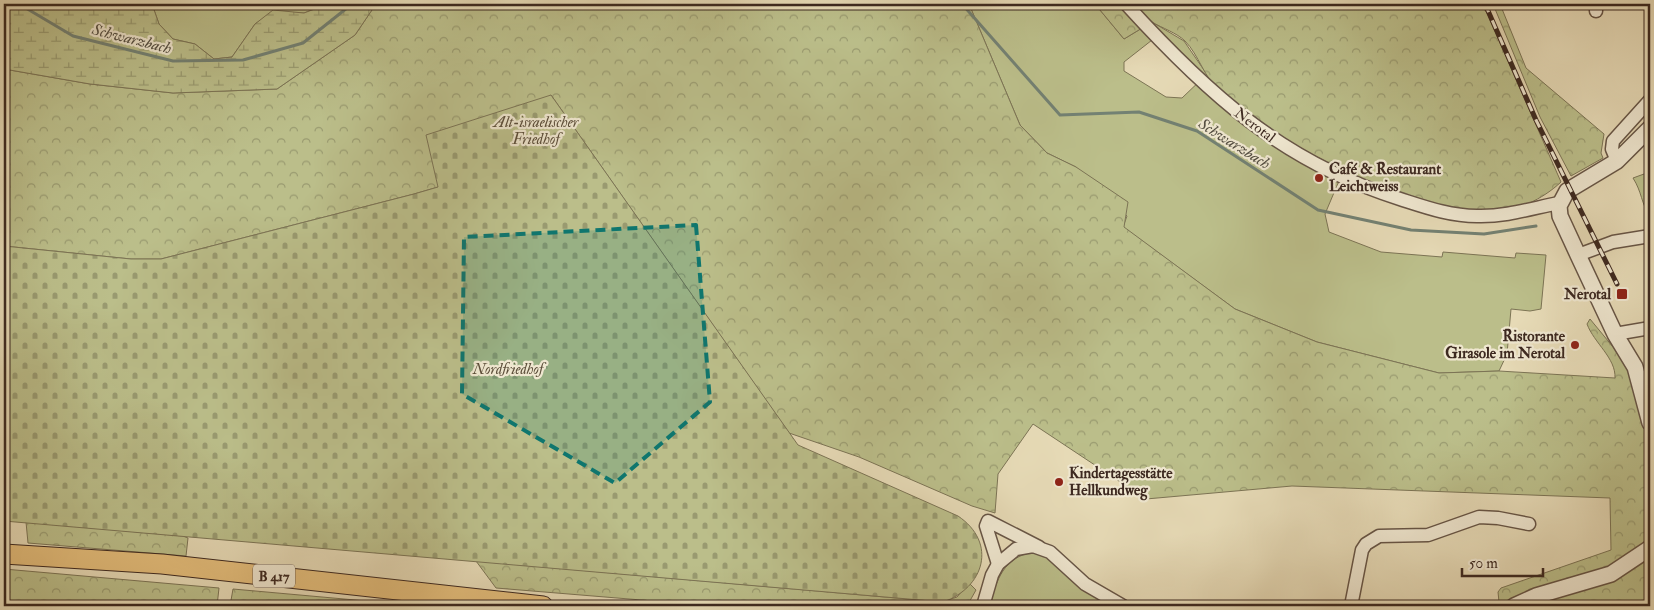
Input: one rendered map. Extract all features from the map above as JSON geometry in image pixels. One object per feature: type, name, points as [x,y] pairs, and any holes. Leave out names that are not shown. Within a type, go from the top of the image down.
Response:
[{"type":"main road","name":"B 417","points":[[4,554],[162,564],[543,606]]},
{"type":"street","name":"Nerotal","points":[[1126,4],[1166,48],[1214,94],[1266,135],[1351,182],[1420,206],[1462,215],[1497,215],[1560,203]]},
{"type":"street","points":[[1617,161],[1612,148],[1613,141],[1650,100]]},
{"type":"street","points":[[1650,128],[1617,161],[1567,191],[1560,203],[1560,216],[1615,334],[1634,367],[1650,423]]},
{"type":"street","points":[[1578,255],[1613,242],[1650,236]]},
{"type":"street","points":[[1615,334],[1650,328]]},
{"type":"street","points":[[1351,606],[1362,550],[1366,544],[1379,536],[1428,535],[1479,517],[1498,518],[1529,524]]},
{"type":"street","points":[[998,564],[986,526],[988,521],[1050,552],[1085,584],[1123,606]]},
{"type":"street","points":[[983,606],[992,576],[998,564],[1016,549],[1033,546],[1041,548]]},
{"type":"street","points":[[1514,606],[1536,596],[1611,574],[1650,548]]},
{"type":"highlighted area","points":[[696,225],[710,402],[615,483],[462,394],[464,237]]},
{"type":"green space","points":[[4,4],[152,4],[159,24],[173,39],[195,44],[214,59],[232,57],[255,24],[273,10],[304,13],[328,4],[376,4],[355,35],[277,89],[173,93],[90,84],[4,69]]},
{"type":"green space","points":[[152,4],[284,4],[289,6],[328,4],[304,13],[283,12],[264,18],[255,24],[232,57],[214,59],[195,44],[173,39],[159,24]]},
{"type":"green space","points":[[376,4],[969,4],[1020,125],[1047,153],[1076,167],[1128,202],[1124,227],[1235,309],[1317,342],[1439,373],[1499,371],[1615,378],[1612,364],[1587,324],[1590,319],[1627,367],[1650,436],[1650,543],[1619,566],[1529,593],[1504,606],[1499,602],[1498,592],[1501,588],[1611,550],[1610,498],[1292,486],[1146,499],[1033,424],[998,474],[995,513],[972,506],[859,457],[789,433],[551,95],[438,187],[414,194],[161,259],[131,259],[4,246],[4,69],[90,84],[173,93],[277,89],[355,35]]},
{"type":"green space","points":[[969,4],[1095,4],[1124,39],[1152,22],[1184,41],[1217,89],[1324,161],[1344,169],[1325,214],[1329,232],[1381,252],[1442,257],[1443,252],[1515,258],[1516,253],[1546,255],[1541,309],[1530,311],[1511,309],[1507,354],[1499,371],[1439,373],[1317,342],[1235,309],[1123,227],[1127,216],[1076,167],[1047,153],[1020,125]],"holes":[[[1161,33],[1205,76],[1182,98],[1166,97],[1124,71],[1124,62]]]},
{"type":"green space","points":[[1095,4],[1480,4],[1487,13],[1561,182],[1546,194],[1528,204],[1510,210],[1490,213],[1453,209],[1390,190],[1313,155],[1288,141],[1242,109],[1214,86],[1190,47],[1178,35],[1152,22],[1124,39]]},
{"type":"green space","points":[[1493,4],[1500,4],[1526,68],[1604,134],[1601,153],[1603,158],[1571,176],[1540,117]]},
{"type":"green space","name":"Nordfriedhof","points":[[551,95],[798,445],[958,516],[971,527],[982,551],[981,564],[976,576],[968,586],[957,595],[943,602],[4,521],[4,246],[131,259],[161,259],[414,194],[438,187],[426,135]]},
{"type":"green space","points":[[1650,169],[1650,217],[1633,178],[1644,174]]},
{"type":"green space","points":[[26,522],[183,536],[188,538],[186,556],[28,543]]},
{"type":"green space","points":[[1034,552],[1049,558],[1076,584],[1116,606],[989,606],[995,587],[1008,564],[1023,555]]},
{"type":"green space","points":[[1650,554],[1650,601],[1634,606],[1523,606],[1607,581],[1623,574]]},
{"type":"green space","points":[[476,561],[942,602],[957,597],[969,583],[976,590],[967,606],[714,606],[496,588]]},
{"type":"green space","points":[[4,569],[219,588],[217,606],[4,606]]},
{"type":"green space","points":[[233,589],[422,606],[230,606]]},
{"type":"waterway","name":"Schwarzbach","points":[[19,4],[73,36],[173,61],[243,60],[303,43],[352,4]]},
{"type":"waterway","name":"Schwarzbach","points":[[962,4],[1060,115],[1139,112],[1197,131],[1318,210],[1411,230],[1484,234],[1536,226]]},
{"type":"railway","points":[[1485,4],[1536,120],[1617,284]]},
{"type":"place","name":"Café & Restaurant Leichtweiss","points":[[1319,178]]},
{"type":"place","name":"Nerotal","points":[[1622,294]]},
{"type":"place","name":"Ristorante Girasole im Nerotal","points":[[1575,345]]},
{"type":"place","name":"Kindertagesstätte Hellkundweg","points":[[1059,482]]},
{"type":"park label","name":"Alt-israelischer Friedhof","points":[[536,130]]}]
